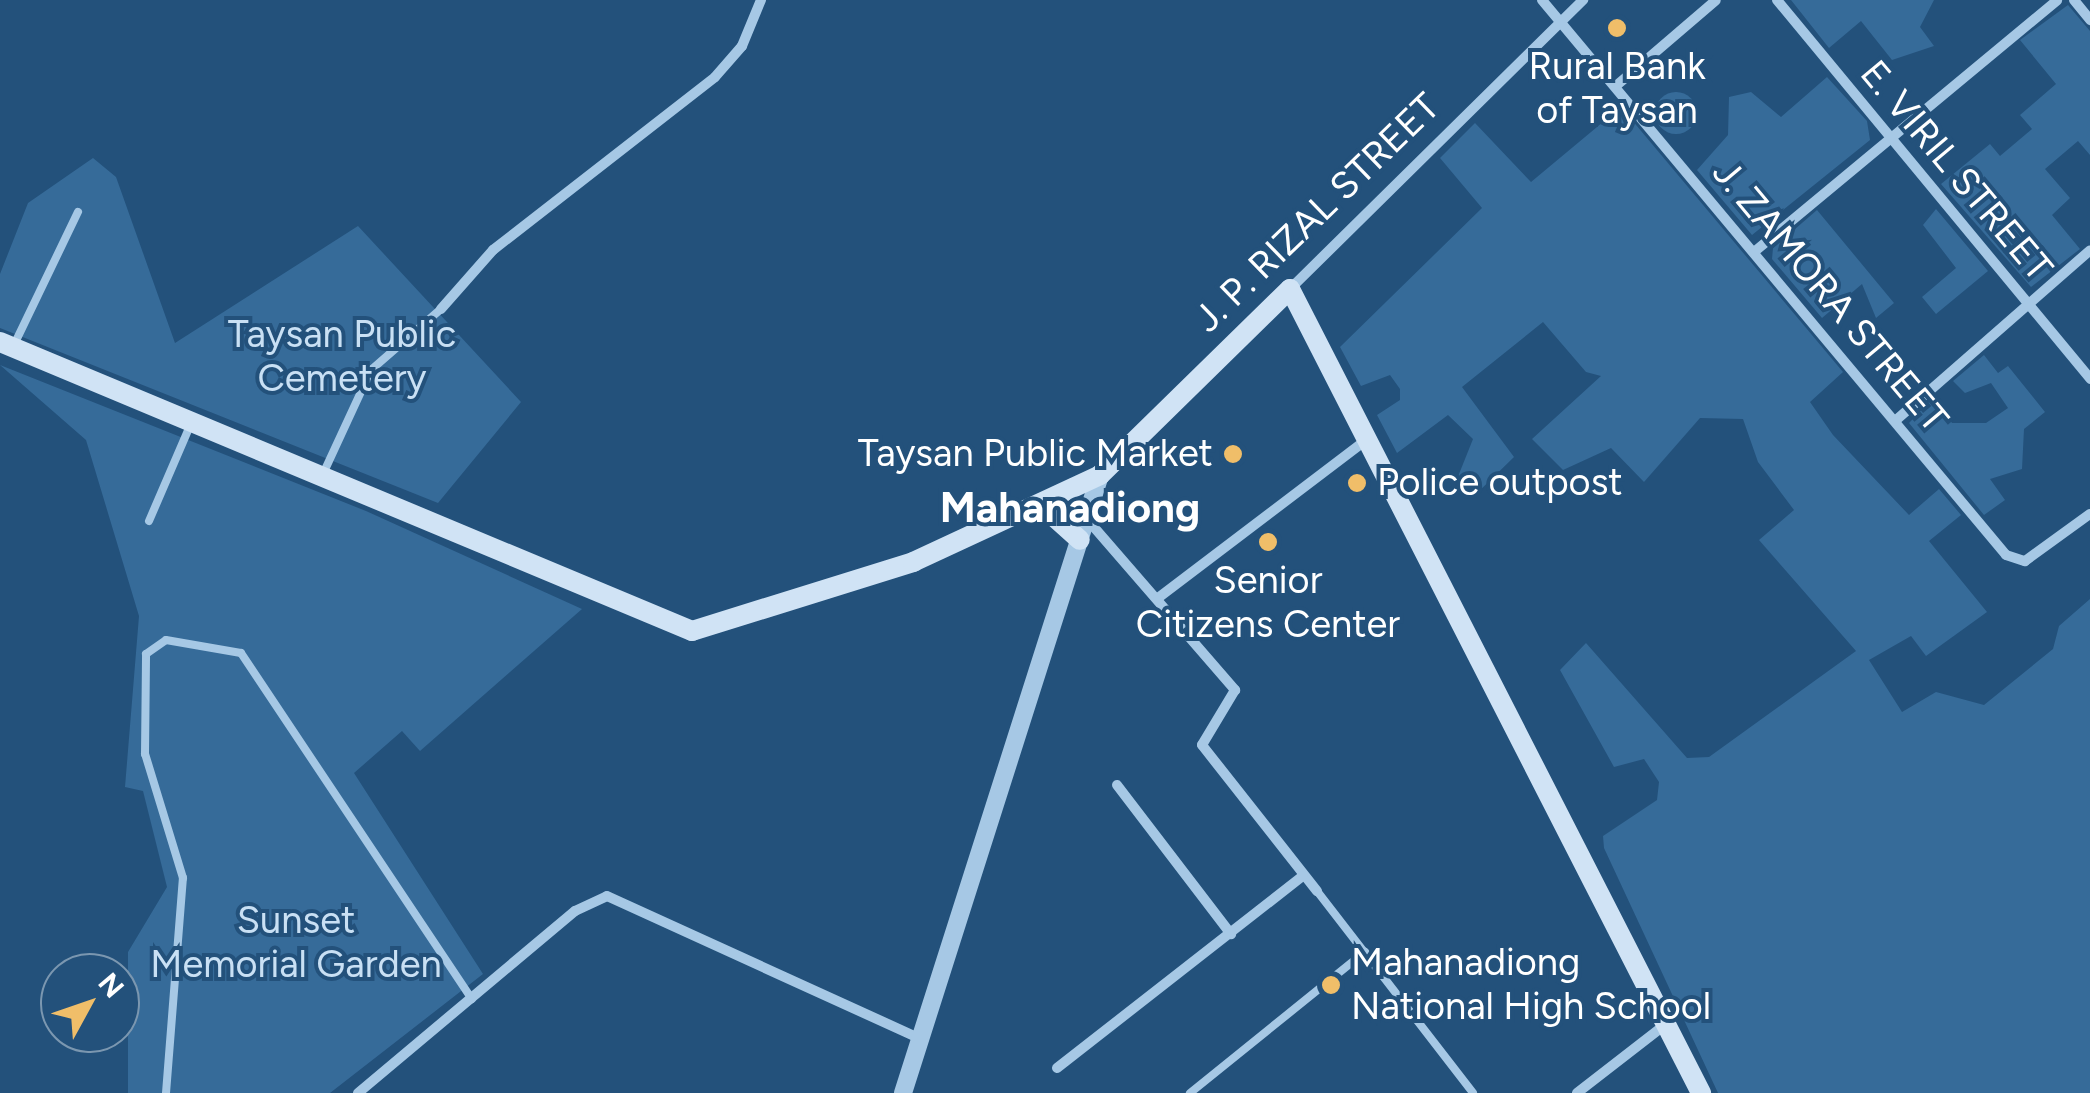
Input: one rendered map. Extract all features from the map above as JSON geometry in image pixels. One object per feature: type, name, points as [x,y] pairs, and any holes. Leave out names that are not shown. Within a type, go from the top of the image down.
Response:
[{"type":"main road","points":[[1290,290],[1370,438],[1700,1093]]},
{"type":"main road","name":"J. P. RIZAL STREET","points":[[6,344],[692,631],[914,562],[1100,475],[1290,290]]},
{"type":"main road","points":[[1040,505],[1080,540]]},
{"type":"street","points":[[440,309],[493,250],[715,77],[742,46],[761,0]]},
{"type":"street","name":"J. ZAMORA STREET","points":[[1542,0],[2012,560],[2029,558],[2090,514]]},
{"type":"street","name":"J. P. RIZAL STREET","points":[[1290,290],[1583,0]]},
{"type":"street","points":[[1616,85],[1716,0]]},
{"type":"street","name":"E. VIRIL STREET","points":[[1776,0],[2090,379]]},
{"type":"street","points":[[1754,252],[2057,0]]},
{"type":"street","points":[[2074,0],[2090,20]]},
{"type":"street","points":[[1895,420],[2090,250]]},
{"type":"street","points":[[1158,598],[1370,438]]},
{"type":"street","points":[[902,1093],[1100,475]]},
{"type":"street","points":[[1085,518],[1235,690],[1202,745],[1316,891]]},
{"type":"street","points":[[1117,785],[1231,934]]},
{"type":"street","points":[[1056,1068],[1303,876]]},
{"type":"street","points":[[358,1093],[574,910],[606,896],[919,1038]]},
{"type":"street","points":[[1576,1093],[1666,1024]]},
{"type":"lane","points":[[6,344],[78,212]]},
{"type":"lane","points":[[323,474],[371,370],[440,309]]},
{"type":"lane","points":[[149,521],[191,422]]},
{"type":"lane","points":[[166,1093],[183,878],[145,737],[146,654],[166,640],[224,643],[241,653],[472,999]]},
{"type":"lane","points":[[1316,891],[1473,1093]]},
{"type":"lane","points":[[1190,1093],[1365,952]]},
{"type":"green space","points":[[1791,0],[1934,0],[1920,27],[1934,46],[1892,60],[1861,21],[1829,48]]},
{"type":"green space","points":[[2068,5],[2090,31],[2090,155],[2078,141],[2045,169],[2070,198],[2052,215],[2080,249],[2031,287],[1941,184],[1990,144],[2000,156],[2032,129],[2020,115],[2056,84],[2020,40]]},
{"type":"green space","points":[[1827,77],[1867,121],[1870,140],[1752,235],[1697,170],[1728,135],[1729,97],[1751,92],[1781,117]]},
{"type":"green space","points":[[1676,92],[1691,98],[1697,113],[1691,128],[1676,134],[1661,128],[1655,113],[1661,98]]},
{"type":"green space","points":[[1621,107],[1843,372],[1810,402],[1833,435],[1909,515],[1939,489],[1961,515],[1929,541],[1987,612],[1926,656],[1911,636],[1869,660],[1902,712],[1936,692],[1984,705],[2053,649],[2059,626],[2090,599],[2090,1093],[1718,1093],[1604,848],[1603,836],[1657,800],[1659,782],[1644,759],[1614,767],[1560,670],[1586,643],[1687,758],[1709,757],[1856,651],[1759,540],[1794,510],[1758,462],[1743,419],[1700,418],[1644,482],[1611,448],[1563,470],[1532,439],[1601,376],[1586,372],[1543,322],[1462,387],[1514,457],[1472,498],[1457,479],[1473,439],[1448,415],[1397,453],[1377,415],[1400,400],[1400,389],[1390,375],[1361,386],[1340,347],[1482,208],[1440,158],[1475,123],[1531,182]]},
{"type":"green space","name":"Taysan Public Cemetery","points":[[93,158],[116,177],[175,343],[358,226],[521,402],[438,503],[0,328],[0,274],[28,203]]},
{"type":"green space","points":[[1936,209],[1988,271],[1936,314],[1922,297],[1956,268],[1923,225]]},
{"type":"green space","points":[[1817,210],[1894,303],[1876,318],[1862,284],[1822,318],[1772,259],[1773,248]]},
{"type":"green space","points":[[1984,355],[1998,373],[2008,366],[2045,412],[2024,429],[2022,469],[1990,479],[2005,500],[1984,515],[1909,423],[1934,397],[1952,423],[1986,423],[2008,408],[1991,383],[1965,393],[1953,381]]},
{"type":"green space","name":"Sunset Memorial Garden","points":[[0,365],[366,511],[582,609],[420,751],[402,731],[354,773],[483,974],[330,1093],[128,1093],[128,1053],[140,1053],[140,953],[128,952],[167,887],[143,791],[125,787],[139,616],[86,440]]},
{"type":"place","name":"Rural Bank of Taysan","points":[[1617,28]]},
{"type":"place","name":"Taysan Public Market","points":[[1233,454]]},
{"type":"place","name":"Police outpost","points":[[1357,483]]},
{"type":"place","name":"Senior Citizens Center","points":[[1268,542]]},
{"type":"place","name":"Mahanadiong National High School","points":[[1331,985]]},
{"type":"district","name":"Mahanadiong","points":[[1070,508]]}]
